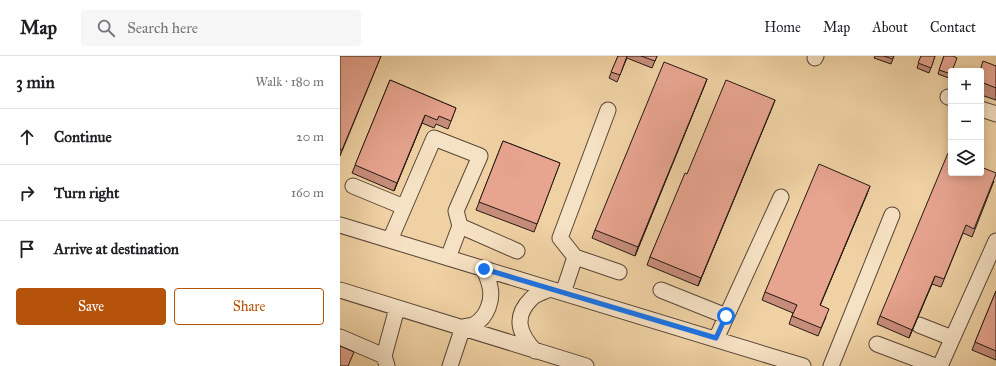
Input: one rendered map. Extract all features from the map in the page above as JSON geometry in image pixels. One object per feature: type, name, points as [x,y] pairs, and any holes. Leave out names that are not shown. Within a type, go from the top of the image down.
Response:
[{"type":"street","points":[[608,110],[560,238],[575,257],[619,272]]},
{"type":"street","points":[[984,110],[996,114]]},
{"type":"street","points":[[390,240],[434,138],[480,156],[456,211],[460,226],[448,258]]},
{"type":"street","points":[[353,186],[404,207]]},
{"type":"street","points":[[716,338],[781,196]]},
{"type":"street","points":[[831,366],[892,215]]},
{"type":"street","points":[[340,224],[484,269],[716,338],[803,366]]},
{"type":"street","points":[[460,226],[517,251]]},
{"type":"street","points":[[877,344],[941,365],[996,241]]},
{"type":"street","points":[[535,351],[525,341],[522,334],[519,321],[522,312],[531,298],[557,291],[575,257]]},
{"type":"street","points":[[463,328],[475,324],[482,318],[490,304],[492,296],[484,269]]},
{"type":"street","points":[[340,290],[535,351],[557,362],[585,366]]},
{"type":"street","points":[[661,290],[726,316]]},
{"type":"street","points":[[340,337],[385,361],[398,308]]},
{"type":"street","points":[[919,325],[952,338]]},
{"type":"street","points":[[450,366],[463,328]]},
{"type":"street","points":[[761,353],[774,362],[776,366]]},
{"type":"building","points":[[340,56],[381,56],[342,150],[340,149]]},
{"type":"building","points":[[618,56],[627,56],[620,75],[611,72]]},
{"type":"building","points":[[641,56],[657,56],[655,61]]},
{"type":"building","points":[[884,56],[894,56],[892,59]]},
{"type":"building","points":[[921,56],[935,56],[931,68],[918,63]]},
{"type":"building","points":[[944,56],[953,56],[957,58],[953,68],[948,68],[948,73],[939,70]]},
{"type":"building","points":[[983,61],[996,66],[996,88],[984,83],[984,68],[981,68]]},
{"type":"building","points":[[664,62],[707,79],[638,247],[595,230]]},
{"type":"building","points":[[390,80],[456,108],[451,121],[439,116],[437,120],[425,115],[397,183],[355,165]]},
{"type":"building","points":[[726,80],[775,100],[701,278],[650,257],[685,173],[687,174]]},
{"type":"building","points":[[503,141],[560,163],[537,224],[479,202]]},
{"type":"building","points":[[948,153],[948,176],[984,176],[984,168],[996,173],[974,229],[966,225],[944,279],[935,276],[912,330],[880,316]]},
{"type":"building","points":[[819,164],[870,186],[820,305],[829,309],[821,328],[792,316],[797,305],[765,292]]},
{"type":"building","points":[[996,291],[996,351],[975,342]]},
{"type":"building","points":[[340,346],[354,352],[348,366],[340,366]]},
{"type":"route","points":[[484,269],[716,338],[726,316]]}]
